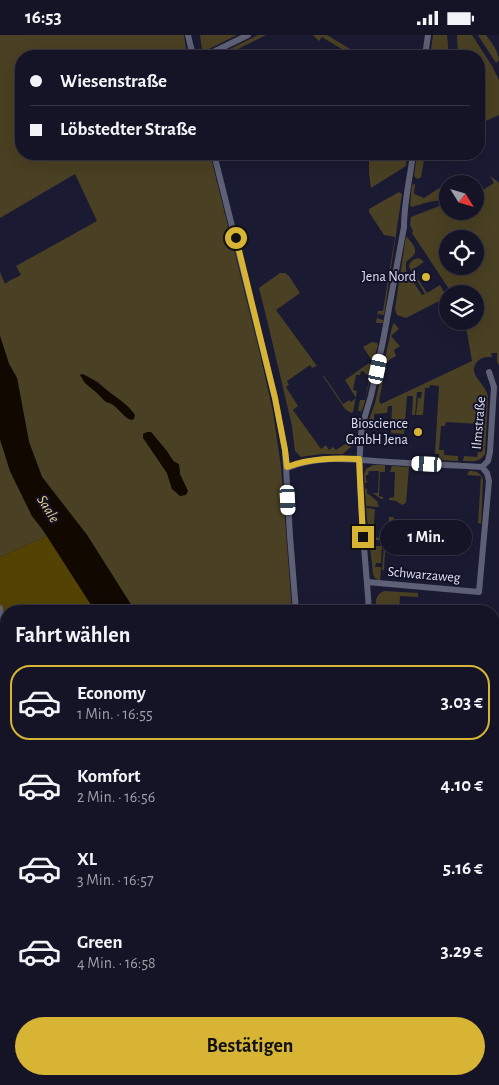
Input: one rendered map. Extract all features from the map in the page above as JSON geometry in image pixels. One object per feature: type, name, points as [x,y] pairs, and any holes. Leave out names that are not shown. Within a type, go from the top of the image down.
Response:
[{"type":"street","points":[[188,35],[192,50]]},
{"type":"street","points":[[218,50],[248,35]]},
{"type":"street","points":[[426,50],[428,35]]},
{"type":"street","points":[[216,160],[275,398],[285,450],[296,605]]},
{"type":"street","points":[[369,605],[359,459],[362,426],[375,383],[396,275],[412,160]]},
{"type":"street","name":"Ilmstraße","points":[[479,592],[489,481],[487,473],[482,467],[488,461],[490,452],[494,387],[489,373]]},
{"type":"street","points":[[287,467],[321,459],[359,459],[482,467]]},
{"type":"street","name":"Schwarzaweg","points":[[367,582],[479,592]]},
{"type":"shaded area","points":[[0,35],[184,35],[186,50],[15,50],[15,160],[212,160],[273,412],[281,467],[292,605],[131,605],[87,535],[42,477],[29,442],[17,378],[9,364],[0,336],[0,272],[5,284],[21,275],[16,266],[97,221],[75,174],[0,218]],"holes":[[[82,374],[98,382],[109,392],[128,419],[112,403],[106,402],[85,383]],[[151,432],[180,469],[180,474],[172,489],[167,473],[157,458]]]},
{"type":"shaded area","points":[[200,35],[237,35],[207,50],[202,49]]},
{"type":"shaded area","points":[[258,35],[266,35],[238,50],[228,50]]},
{"type":"shaded area","points":[[313,35],[327,35],[352,50],[343,50],[322,37],[319,41]]},
{"type":"shaded area","points":[[433,35],[447,35],[448,50],[431,50]]},
{"type":"shaded area","points":[[457,35],[472,35],[482,50],[458,50]]},
{"type":"shaded area","points":[[478,35],[486,35],[494,46],[499,60],[496,63]]},
{"type":"shaded area","points":[[485,55],[499,80],[499,115],[485,121]]},
{"type":"shaded area","points":[[369,160],[406,160],[406,166],[371,188]]},
{"type":"shaded area","points":[[416,160],[424,160],[421,177],[418,179],[414,176]]},
{"type":"shaded area","points":[[490,176],[499,183],[499,365],[497,353],[491,353],[492,357],[479,360],[474,367],[475,375],[487,392],[488,397],[485,454],[478,460],[463,461],[464,456],[477,457],[478,452],[482,452],[484,429],[479,428],[479,424],[446,422],[445,426],[441,426],[439,450],[444,450],[444,455],[458,456],[458,461],[439,460],[439,454],[435,454],[439,386],[430,385],[429,388],[425,388],[423,415],[416,415],[418,398],[421,398],[422,392],[417,392],[415,415],[412,415],[413,396],[407,396],[404,434],[391,433],[392,406],[388,406],[387,413],[374,414],[374,423],[368,423],[375,403],[394,323],[399,329],[391,336],[400,346],[394,350],[396,356],[386,364],[379,401],[381,404],[472,361],[467,330],[484,330],[484,285],[446,285],[440,275],[484,275],[484,230],[439,230],[439,274],[412,233],[410,225],[411,217],[439,206],[439,220],[484,220],[484,189],[494,183]]},
{"type":"shaded area","points":[[415,184],[414,194],[424,198],[439,188],[439,201],[412,207],[410,205],[412,185]]},
{"type":"shaded area","points":[[399,192],[402,194],[384,315],[378,314],[377,318],[383,320],[383,323],[376,323],[378,311],[383,311],[395,237],[384,235],[369,209]]},
{"type":"shaded area","points":[[406,236],[414,246],[415,253],[406,262],[406,271],[422,295],[425,294],[409,267],[411,262],[417,258],[424,262],[412,270],[427,293],[439,286],[439,301],[406,318],[397,315],[395,309]]},
{"type":"shaded area","points":[[280,273],[285,273],[289,276],[300,293],[276,310],[317,366],[312,368],[310,365],[287,381],[289,385],[286,387],[298,406],[293,410],[321,449],[326,445],[329,450],[333,447],[336,450],[350,441],[348,436],[352,438],[354,432],[353,445],[343,454],[321,454],[301,457],[295,451],[292,426],[259,288]]},
{"type":"shaded area","points":[[372,342],[378,345],[373,362],[363,347]]},
{"type":"shaded area","points":[[369,363],[373,366],[364,405],[361,412],[358,410],[360,400],[365,400],[370,375],[365,374],[365,372],[361,371],[360,375],[356,375],[353,390],[357,391],[356,398],[345,380]]},
{"type":"shaded area","points":[[323,376],[343,404],[349,400],[351,402],[356,398],[353,412],[351,413],[345,409]]},
{"type":"shaded area","points":[[0,439],[10,471],[32,516],[47,536],[0,557]]},
{"type":"shaded area","points":[[373,465],[385,465],[385,472],[380,472],[379,496],[383,497],[383,499],[373,493],[378,493],[379,471],[369,471],[368,475],[366,475],[366,481],[368,481],[365,483],[365,488],[367,493],[377,501],[379,507],[366,506],[364,475],[366,469]]},
{"type":"shaded area","points":[[392,466],[409,467],[406,503],[402,505],[396,501],[389,500],[389,498],[394,497],[395,472],[390,472]]},
{"type":"shaded area","points":[[469,471],[478,473],[481,475],[483,480],[481,524],[478,523],[481,476],[467,475]]},
{"type":"shaded area","points":[[366,508],[375,509],[373,537],[382,538],[382,540],[373,540],[373,546],[382,546],[381,563],[376,563],[375,567],[381,567],[380,581],[373,574]]},
{"type":"shaded area","points":[[389,517],[393,517],[395,521],[394,529],[399,529],[399,536],[386,536],[384,570],[382,570],[385,533],[388,532]]},
{"type":"shaded area","points":[[47,536],[91,605],[0,605],[0,557]]},
{"type":"shaded area","points":[[384,591],[418,593],[418,597],[400,596],[399,605],[376,605],[377,597]]},
{"type":"water","name":"Saale","points":[[0,336],[9,364],[17,378],[29,442],[42,477],[87,535],[131,605],[91,605],[32,516],[10,471],[0,439]]},
{"type":"water","points":[[82,374],[95,381],[126,405],[135,415],[134,419],[131,420],[113,405],[106,402],[85,383],[80,375]]},
{"type":"water","points":[[151,432],[173,461],[179,464],[180,474],[188,491],[186,495],[180,496],[172,489],[167,473],[143,438],[143,434]]},
{"type":"place","name":"Jena Nord","points":[[426,277]]},
{"type":"place","name":"Bioscience GmbH Jena","points":[[418,432]]},
{"type":"route","points":[[236,238],[275,398],[287,467],[321,459],[359,459],[363,537]]}]
